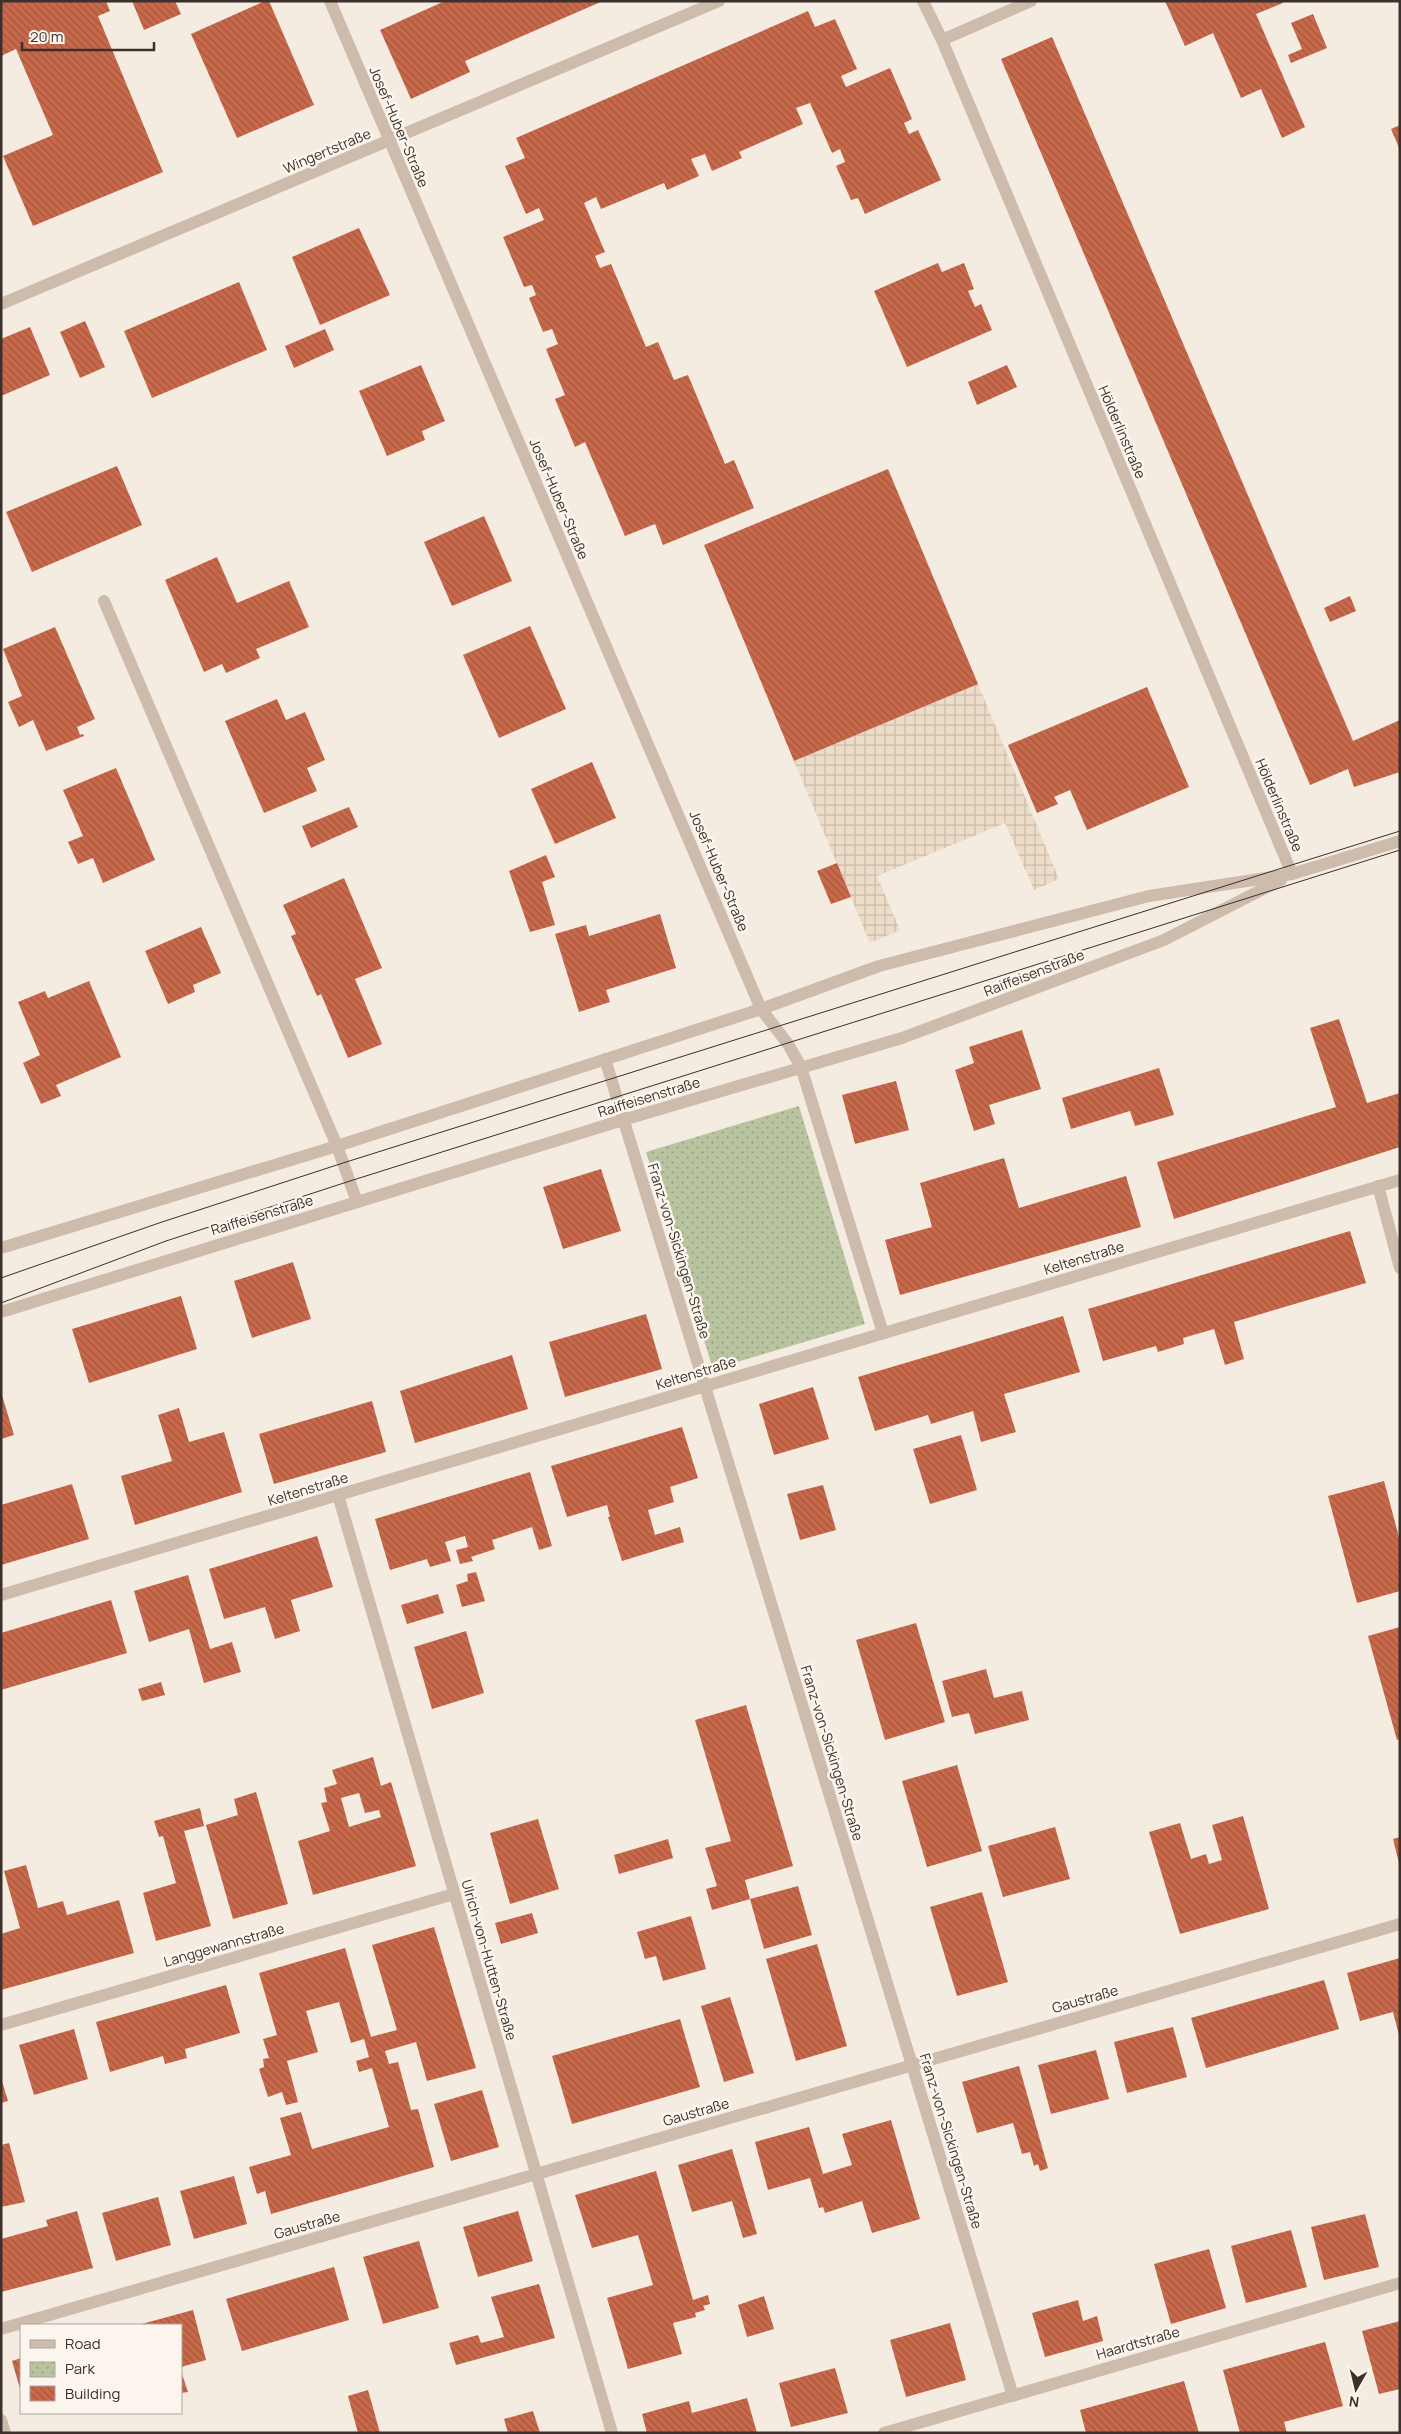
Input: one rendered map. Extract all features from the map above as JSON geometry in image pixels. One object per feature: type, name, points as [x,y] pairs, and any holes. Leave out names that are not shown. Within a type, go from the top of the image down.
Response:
[{"type":"street","name":"Josef-Huber-Straße","points":[[330,1],[761,1009],[788,1044],[801,1067],[883,1333]]},
{"type":"street","name":"Wingertstraße","points":[[1,304],[719,1]]},
{"type":"street","name":"Hölderlinstraße","points":[[923,1],[942,40],[1292,874]]},
{"type":"street","points":[[942,40],[1031,1]]},
{"type":"street","points":[[104,601],[337,1146],[357,1202]]},
{"type":"street","name":"Raiffeisenstraße","points":[[1,1248],[337,1146],[761,1009],[879,966],[1149,896],[1292,874],[1400,841]]},
{"type":"street","name":"Raiffeisenstraße","points":[[1,1312],[623,1120],[902,1038],[1164,940],[1292,874]]},
{"type":"street","name":"Franz-von-Sickingen-Straße","points":[[605,1059],[1012,2396]]},
{"type":"street","name":"Keltenstraße","points":[[1,1595],[1400,1180]]},
{"type":"street","points":[[1378,1186],[1400,1268]]},
{"type":"street","name":"Ulrich-von-Hutten-Straße","points":[[338,1496],[612,2433]]},
{"type":"street","name":"Langgewannstraße","points":[[1,2025],[454,1894]]},
{"type":"street","name":"Gaustraße","points":[[1,2329],[1400,1924]]},
{"type":"street","name":"Haardtstraße","points":[[884,2433],[1400,2283]]},
{"type":"street","points":[[1,2420],[5,2433]]},
{"type":"green space","points":[[799,1106],[865,1324],[713,1369],[646,1152]]},
{"type":"shaded area","points":[[978,684],[1059,879],[1034,890],[1005,823],[877,876],[900,930],[870,943],[794,761]]},
{"type":"building","points":[[1,1],[106,1],[110,11],[98,16],[163,172],[33,226],[3,156],[53,135],[16,49],[1,56]]},
{"type":"building","points":[[132,1],[175,1],[181,14],[144,30]]},
{"type":"building","points":[[265,1],[269,1],[314,105],[237,138],[191,34]]},
{"type":"building","points":[[445,1],[603,1],[465,61],[470,72],[411,99],[380,30]]},
{"type":"building","points":[[1165,1],[1282,1],[1283,3],[1256,14],[1305,127],[1282,138],[1261,89],[1241,98],[1213,33],[1185,46]]},
{"type":"building","points":[[808,11],[815,27],[835,19],[857,69],[841,76],[846,87],[890,68],[912,119],[904,123],[909,134],[918,130],[941,180],[865,214],[858,198],[851,200],[836,166],[845,162],[840,149],[832,153],[810,103],[796,108],[803,124],[739,152],[742,158],[712,171],[705,154],[691,159],[699,176],[667,190],[664,183],[601,209],[596,197],[584,203],[605,252],[595,256],[600,268],[611,264],[646,347],[658,342],[674,380],[688,375],[725,464],[734,460],[754,508],[663,545],[655,524],[625,536],[585,442],[575,447],[555,399],[565,395],[546,349],[558,344],[552,329],[543,332],[529,298],[536,295],[532,285],[524,287],[503,237],[544,220],[539,208],[526,214],[505,166],[525,158],[516,138]]},
{"type":"building","points":[[1313,14],[1327,48],[1291,63],[1288,55],[1302,49],[1291,23]]},
{"type":"building","points":[[1052,37],[1353,741],[1400,720],[1400,772],[1354,787],[1348,769],[1310,785],[1001,59]]},
{"type":"building","points":[[1400,125],[1400,150],[1391,129]]},
{"type":"building","points":[[359,228],[390,295],[320,325],[292,257]]},
{"type":"building","points":[[938,263],[942,272],[964,263],[974,289],[968,291],[975,307],[981,304],[992,330],[907,367],[874,291]]},
{"type":"building","points":[[239,282],[267,350],[152,398],[124,331]]},
{"type":"building","points":[[85,321],[105,367],[80,378],[60,332]]},
{"type":"building","points":[[30,327],[50,375],[1,396],[1,339]]},
{"type":"building","points":[[325,329],[334,350],[294,368],[285,346]]},
{"type":"building","points":[[421,365],[445,421],[422,431],[425,440],[387,456],[359,391]]},
{"type":"building","points":[[1007,365],[1017,387],[977,405],[968,382]]},
{"type":"building","points":[[117,466],[142,525],[32,572],[6,512]]},
{"type":"building","points":[[888,469],[978,684],[794,761],[704,545]]},
{"type":"building","points":[[484,516],[512,581],[452,606],[424,542]]},
{"type":"building","points":[[217,557],[237,603],[289,581],[309,627],[256,649],[260,658],[226,673],[222,664],[204,672],[165,580]]},
{"type":"building","points":[[1350,596],[1356,611],[1330,622],[1324,608]]},
{"type":"building","points":[[530,626],[566,709],[499,738],[463,655]]},
{"type":"building","points":[[55,627],[95,719],[77,727],[80,735],[83,734],[84,736],[46,751],[33,720],[19,727],[8,702],[22,696],[3,649]]},
{"type":"building","points":[[1147,687],[1189,787],[1087,830],[1070,790],[1054,797],[1058,804],[1037,813],[1008,745]]},
{"type":"building","points":[[277,699],[286,720],[305,712],[325,760],[307,768],[317,791],[264,813],[225,721]]},
{"type":"building","points":[[592,762],[616,818],[555,844],[531,789]]},
{"type":"building","points":[[116,768],[155,860],[103,883],[93,858],[78,864],[68,842],[83,836],[63,790]]},
{"type":"building","points":[[349,807],[358,827],[311,848],[302,826]]},
{"type":"building","points":[[546,855],[555,877],[542,882],[555,925],[530,932],[509,871]]},
{"type":"building","points":[[837,863],[851,897],[831,904],[817,871]]},
{"type":"building","points":[[344,878],[382,968],[355,979],[382,1044],[348,1058],[321,994],[317,996],[291,936],[296,934],[283,905]]},
{"type":"building","points":[[660,914],[676,968],[606,990],[610,1002],[579,1012],[555,934],[586,925],[589,936]]},
{"type":"building","points":[[201,927],[221,973],[193,985],[195,992],[168,1004],[145,951]]},
{"type":"building","points":[[89,981],[121,1057],[56,1085],[61,1096],[41,1104],[23,1063],[40,1055],[18,1002],[45,991],[48,998]]},
{"type":"building","points":[[1339,1019],[1367,1103],[1400,1093],[1400,1147],[1174,1219],[1157,1162],[1336,1107],[1310,1028]]},
{"type":"building","points":[[1022,1030],[1041,1089],[989,1105],[995,1124],[974,1131],[955,1070],[974,1063],[969,1047]]},
{"type":"building","points":[[1159,1068],[1174,1115],[1135,1126],[1130,1111],[1071,1129],[1062,1098]]},
{"type":"building","points":[[896,1081],[909,1130],[855,1144],[842,1095]]},
{"type":"building","points":[[1004,1158],[1019,1208],[1126,1176],[1141,1227],[900,1295],[885,1240],[932,1227],[920,1183]]},
{"type":"building","points":[[601,1169],[621,1231],[563,1249],[543,1187]]},
{"type":"building","points":[[1350,1231],[1366,1283],[1234,1322],[1244,1359],[1225,1365],[1214,1329],[1183,1338],[1184,1344],[1158,1352],[1156,1346],[1103,1361],[1088,1309]]},
{"type":"building","points":[[293,1262],[311,1319],[252,1338],[234,1281]]},
{"type":"building","points":[[181,1296],[197,1349],[89,1383],[72,1329]]},
{"type":"building","points":[[646,1314],[662,1369],[565,1397],[549,1342]]},
{"type":"building","points":[[1063,1316],[1080,1372],[1004,1394],[1016,1432],[981,1442],[973,1411],[931,1424],[928,1415],[875,1431],[858,1377]]},
{"type":"building","points":[[512,1355],[528,1409],[415,1443],[400,1391]]},
{"type":"building","points":[[813,1387],[829,1439],[774,1455],[759,1404]]},
{"type":"building","points":[[1,1392],[14,1435],[1,1439]]},
{"type":"building","points":[[372,1401],[386,1452],[274,1484],[259,1434]]},
{"type":"building","points":[[179,1408],[189,1442],[224,1432],[242,1492],[135,1525],[121,1476],[172,1461],[158,1415]]},
{"type":"building","points":[[682,1427],[698,1478],[670,1487],[674,1502],[648,1510],[655,1535],[680,1527],[684,1542],[622,1561],[608,1517],[610,1517],[607,1505],[567,1517],[551,1466]]},
{"type":"building","points":[[961,1435],[977,1490],[930,1504],[913,1449]]},
{"type":"building","points":[[530,1472],[552,1546],[539,1550],[532,1527],[492,1540],[495,1549],[471,1557],[473,1561],[460,1564],[456,1550],[468,1547],[465,1536],[445,1542],[451,1561],[430,1567],[427,1559],[390,1570],[375,1519]]},
{"type":"building","points":[[1384,1481],[1400,1541],[1400,1591],[1357,1603],[1328,1496]]},
{"type":"building","points":[[72,1484],[89,1539],[1,1565],[1,1505]]},
{"type":"building","points":[[823,1485],[836,1530],[800,1540],[787,1494]]},
{"type":"building","points":[[317,1536],[333,1587],[291,1600],[300,1631],[275,1639],[265,1607],[224,1619],[209,1569]]},
{"type":"building","points":[[476,1572],[485,1601],[462,1607],[456,1585],[468,1581],[467,1574]]},
{"type":"building","points":[[188,1575],[210,1649],[232,1642],[241,1672],[204,1683],[189,1629],[149,1642],[134,1591]]},
{"type":"building","points":[[438,1594],[444,1613],[407,1624],[401,1605]]},
{"type":"building","points":[[111,1600],[127,1653],[1,1690],[1,1633]]},
{"type":"building","points":[[916,1623],[945,1722],[885,1740],[856,1640]]},
{"type":"building","points":[[1400,1627],[1400,1739],[1397,1740],[1368,1636]]},
{"type":"building","points":[[466,1631],[484,1693],[432,1709],[414,1647]]},
{"type":"building","points":[[986,1669],[994,1698],[1022,1691],[1029,1720],[975,1734],[969,1713],[952,1717],[942,1681]]},
{"type":"building","points":[[161,1682],[165,1695],[142,1701],[138,1689]]},
{"type":"building","points":[[746,1705],[793,1866],[745,1880],[750,1899],[712,1910],[706,1889],[717,1886],[705,1848],[731,1841],[695,1720]]},
{"type":"building","points":[[373,1757],[381,1786],[391,1782],[416,1866],[313,1895],[298,1841],[330,1831],[321,1803],[327,1802],[324,1788],[337,1784],[332,1770]],"holes":[[[359,1793],[365,1813],[379,1810],[381,1817],[349,1827],[341,1798]]]},
{"type":"building","points":[[957,1765],[982,1851],[927,1867],[902,1781]]},
{"type":"building","points":[[256,1792],[288,1904],[233,1919],[206,1825],[238,1815],[234,1799]]},
{"type":"building","points":[[200,1808],[204,1826],[184,1831],[211,1926],[156,1941],[143,1893],[176,1883],[163,1836],[159,1837],[154,1821]]},
{"type":"building","points":[[1243,1816],[1269,1909],[1180,1934],[1149,1832],[1180,1823],[1191,1859],[1206,1854],[1209,1864],[1222,1860],[1212,1825]]},
{"type":"building","points":[[538,1819],[559,1889],[510,1904],[490,1833]]},
{"type":"building","points":[[1055,1827],[1070,1879],[1003,1897],[988,1846]]},
{"type":"building","points":[[1400,1837],[1400,1863],[1399,1863],[1393,1839]]},
{"type":"building","points":[[668,1839],[673,1858],[619,1874],[614,1855]]},
{"type":"building","points":[[26,1865],[38,1908],[63,1901],[67,1915],[119,1900],[134,1953],[1,1990],[1,1934],[20,1928],[4,1871]]},
{"type":"building","points":[[798,1886],[812,1935],[764,1949],[750,1899]]},
{"type":"building","points":[[982,1892],[1008,1982],[957,1996],[930,1907]]},
{"type":"building","points":[[532,1913],[538,1933],[501,1944],[495,1923]]},
{"type":"building","points":[[691,1916],[706,1969],[663,1981],[656,1956],[645,1959],[637,1932]]},
{"type":"building","points":[[434,1927],[476,2068],[427,2081],[416,2042],[385,2051],[389,2064],[398,2062],[411,2110],[418,2109],[434,2167],[271,2214],[265,2191],[257,2194],[249,2167],[291,2155],[280,2118],[301,2112],[312,2149],[389,2127],[372,2068],[359,2072],[356,2061],[369,2057],[364,2039],[351,2043],[339,2002],[306,2011],[318,2052],[287,2061],[298,2102],[286,2105],[282,2092],[268,2097],[259,2069],[264,2067],[263,2059],[269,2058],[263,2039],[277,2035],[259,1973],[345,1948],[371,2037],[397,2030],[372,1945]]},
{"type":"building","points":[[817,1944],[847,2046],[796,2061],[766,1959]]},
{"type":"building","points":[[1400,1958],[1399,2035],[1393,2012],[1360,2021],[1347,1973]]},
{"type":"building","points":[[1324,1980],[1339,2029],[1206,2068],[1191,2018]]},
{"type":"building","points":[[226,1985],[240,2033],[185,2049],[187,2058],[165,2064],[163,2056],[110,2072],[96,2022]]},
{"type":"building","points":[[730,1997],[754,2073],[724,2082],[701,2006]]},
{"type":"building","points":[[680,2019],[700,2087],[572,2124],[552,2056]]},
{"type":"building","points":[[1173,2027],[1187,2077],[1127,2093],[1114,2042]]},
{"type":"building","points":[[74,2029],[88,2079],[34,2095],[19,2045]]},
{"type":"building","points":[[1096,2050],[1109,2099],[1051,2114],[1038,2065]]},
{"type":"building","points":[[1019,2066],[1048,2168],[1040,2171],[1038,2164],[1034,2166],[1030,2152],[1022,2154],[1013,2123],[977,2133],[962,2082]]},
{"type":"building","points":[[1,2078],[8,2101],[1,2103]]},
{"type":"building","points":[[482,2090],[499,2147],[451,2161],[434,2104]]},
{"type":"building","points":[[891,2120],[920,2219],[872,2233],[862,2201],[825,2213],[823,2207],[819,2208],[810,2178],[768,2190],[755,2142],[809,2127],[823,2174],[852,2165],[842,2134]]},
{"type":"building","points":[[9,2143],[25,2202],[1,2207],[1,2145]]},
{"type":"building","points":[[732,2149],[757,2234],[743,2238],[732,2201],[692,2212],[678,2165]]},
{"type":"building","points":[[656,2171],[693,2300],[708,2295],[710,2304],[703,2306],[705,2310],[695,2313],[696,2317],[673,2323],[682,2354],[628,2369],[607,2298],[653,2285],[638,2235],[592,2248],[575,2195]]},
{"type":"building","points":[[234,2176],[247,2224],[194,2239],[180,2191]]},
{"type":"building","points":[[158,2197],[171,2245],[116,2261],[102,2213]]},
{"type":"building","points":[[77,2211],[93,2268],[1,2292],[1,2239],[48,2226],[46,2220]]},
{"type":"building","points":[[518,2211],[533,2261],[478,2277],[463,2227]]},
{"type":"building","points":[[1365,2214],[1379,2267],[1324,2280],[1311,2227]]},
{"type":"building","points":[[1291,2230],[1307,2287],[1246,2303],[1231,2246]]},
{"type":"building","points":[[419,2241],[439,2308],[383,2324],[363,2257]]},
{"type":"building","points":[[1209,2249],[1226,2308],[1171,2324],[1154,2264]]},
{"type":"building","points":[[334,2267],[349,2320],[242,2351],[226,2299]]},
{"type":"building","points":[[539,2284],[555,2338],[456,2365],[449,2343],[478,2335],[481,2343],[504,2337],[491,2297]]},
{"type":"building","points":[[764,2296],[774,2329],[747,2337],[738,2305]]},
{"type":"building","points":[[1078,2300],[1083,2321],[1097,2316],[1103,2341],[1045,2357],[1032,2313]]},
{"type":"building","points":[[193,2310],[206,2360],[182,2367],[182,2324],[142,2324]]},
{"type":"building","points":[[1400,2321],[1400,2389],[1379,2394],[1362,2331]]},
{"type":"building","points":[[950,2323],[966,2380],[906,2397],[890,2340]]},
{"type":"building","points":[[1325,2342],[1343,2406],[1284,2422],[1287,2433],[1240,2433],[1223,2370]]},
{"type":"building","points":[[20,2358],[20,2389],[12,2361]]},
{"type":"building","points":[[835,2368],[848,2413],[791,2427],[779,2383]]},
{"type":"building","points":[[182,2374],[188,2392],[182,2393]]},
{"type":"building","points":[[1184,2381],[1199,2433],[1086,2433],[1080,2410]]},
{"type":"building","points":[[368,2390],[380,2433],[358,2433],[348,2396]]},
{"type":"building","points":[[747,2398],[757,2433],[647,2433],[642,2414],[689,2401],[692,2413]]},
{"type":"building","points":[[533,2411],[540,2433],[508,2433],[504,2419]]},
{"type":"tram line","points":[[1,1278],[159,1223],[343,1163],[1400,831]]},
{"type":"tram line","points":[[1,1303],[166,1241],[350,1181],[1400,850]]}]
